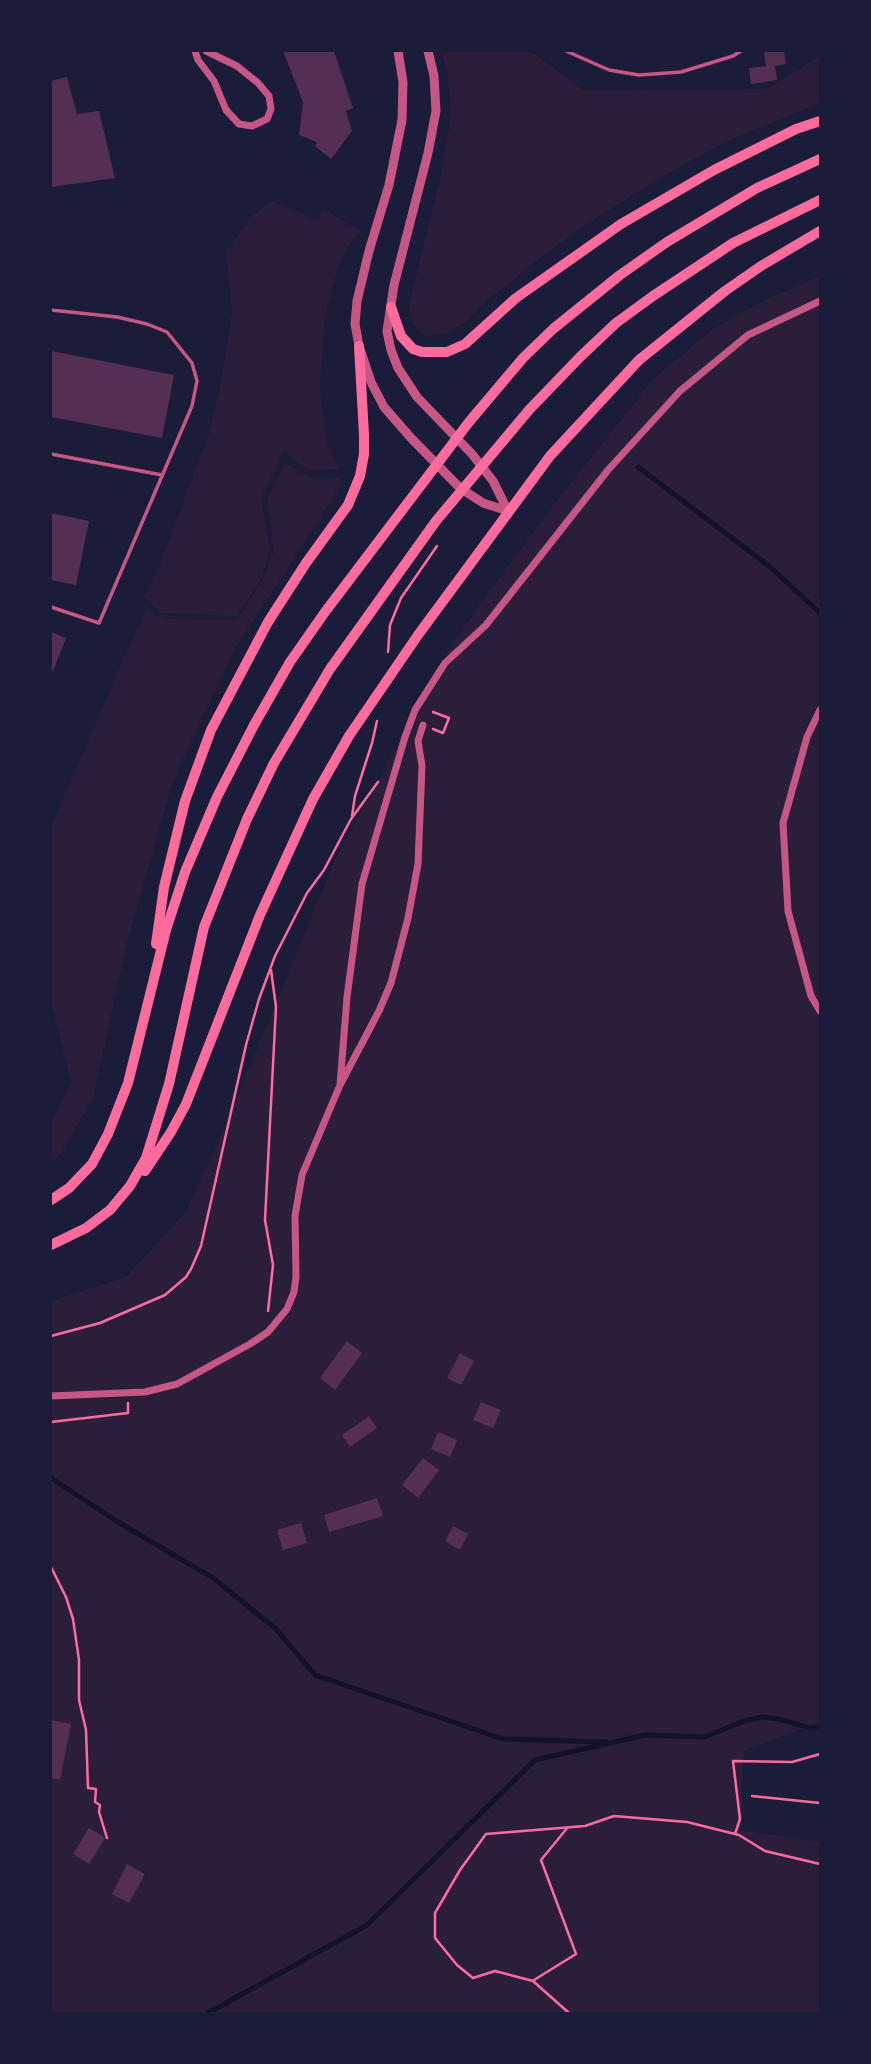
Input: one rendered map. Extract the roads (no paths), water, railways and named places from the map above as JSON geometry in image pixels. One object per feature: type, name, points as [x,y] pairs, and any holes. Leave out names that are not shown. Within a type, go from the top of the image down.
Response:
[{"type":"main road","points":[[391,307],[401,336],[412,349],[422,352],[447,352],[466,344],[516,298],[621,224],[714,170],[796,129],[820,121]]},
{"type":"main road","points":[[51,1200],[69,1188],[92,1164],[108,1134],[128,1083],[166,930],[185,872],[217,797],[254,725],[304,642],[412,495],[468,422],[538,344],[587,301],[667,242],[708,217],[757,188],[820,159]]},
{"type":"main road","points":[[110,1210],[146,1158],[156,1130],[204,927],[247,819],[274,763],[330,669],[436,521],[498,445],[571,365],[616,323],[653,296],[733,243],[820,200]]},
{"type":"main road","points":[[51,1245],[86,1228],[110,1210],[154,1158],[186,1104],[277,876],[313,799],[349,736],[508,511],[558,447],[639,360],[725,291],[820,231]]},
{"type":"main road","points":[[150,992],[164,887],[185,802],[211,730],[268,622],[348,505],[360,476],[365,454],[359,346]]},
{"type":"street","points":[[195,51],[198,60],[214,81],[226,110],[239,124],[252,126],[267,119],[271,109],[269,96],[258,83],[237,65],[206,51]]},
{"type":"street","points":[[398,51],[403,82],[402,120],[389,185],[357,301],[355,324],[359,346],[371,382],[384,407],[411,438],[460,488],[483,503],[508,511]]},
{"type":"street","points":[[428,51],[434,76],[436,111],[394,285],[387,331],[398,368],[417,397],[472,454],[486,472],[508,511]]},
{"type":"street","points":[[340,1085],[362,884],[415,710],[445,663],[486,625],[608,470],[680,391],[748,335],[820,301]]},
{"type":"street","points":[[820,710],[807,737],[783,823],[788,911],[811,996],[820,1011]]},
{"type":"street","points":[[51,1396],[128,1393],[177,1384],[250,1344],[279,1320],[294,1292],[295,1216],[299,1189],[340,1085],[391,983],[408,918],[418,864],[422,766],[418,741],[423,725]]},
{"type":"lane","points":[[566,51],[609,71],[639,75],[681,72],[741,51]]},
{"type":"lane","points":[[51,310],[117,317],[166,332],[192,363],[197,381],[192,406],[99,623],[51,607]]},
{"type":"lane","points":[[51,454],[163,475]]},
{"type":"waterway","points":[[638,467],[769,566],[820,613]]},
{"type":"waterway","points":[[51,1478],[118,1522],[213,1578],[276,1629],[315,1675],[503,1739],[606,1742]]},
{"type":"waterway","points":[[208,2013],[367,1925],[535,1760],[645,1735],[704,1737],[762,1717],[810,1728],[820,1727]]}]
